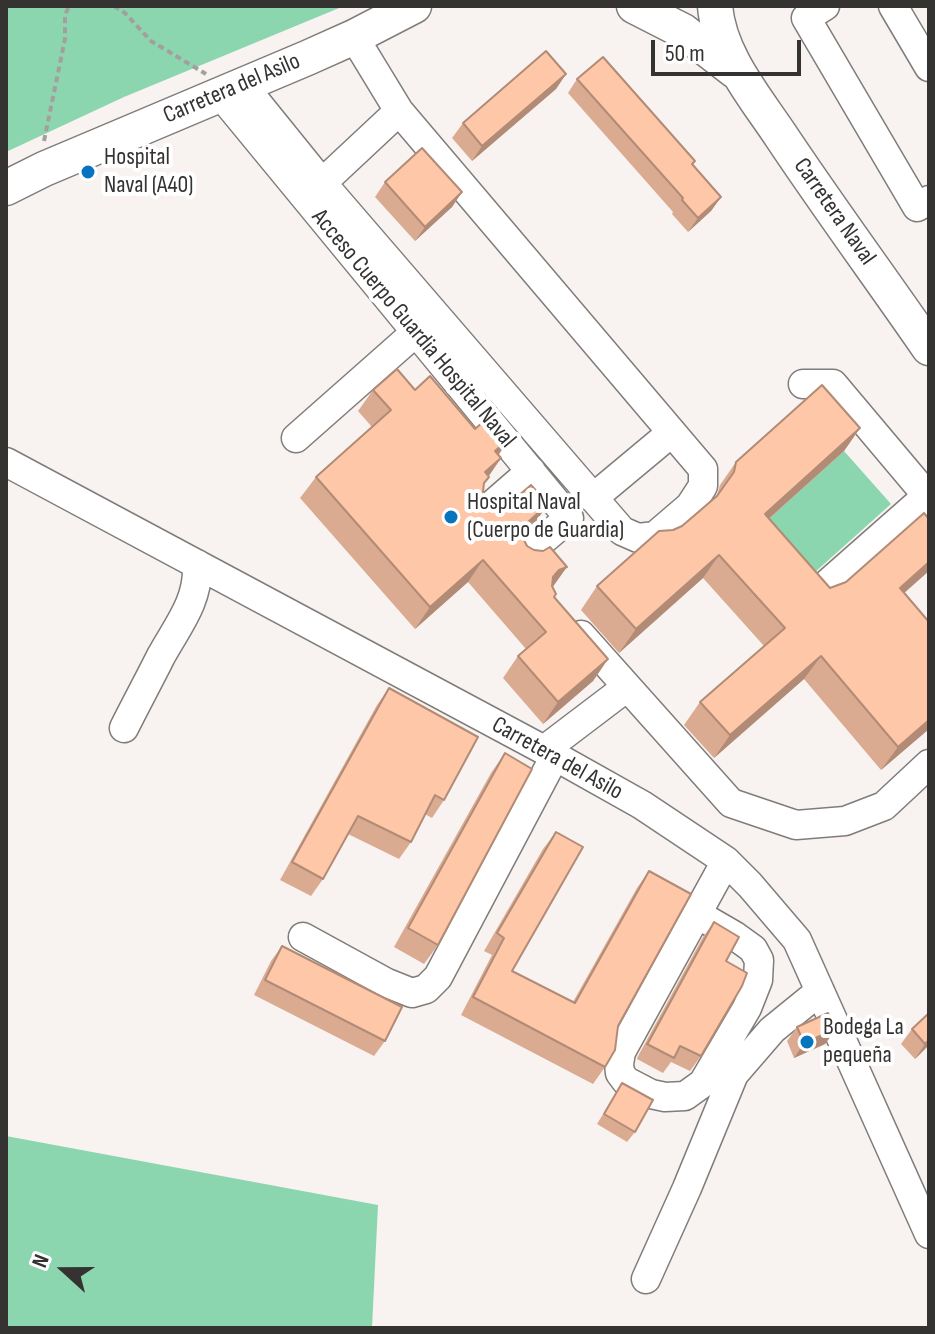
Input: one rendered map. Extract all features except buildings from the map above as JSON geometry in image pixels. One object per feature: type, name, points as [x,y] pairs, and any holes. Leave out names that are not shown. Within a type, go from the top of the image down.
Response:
[{"type":"main road","name":"Carretera Naval","points":[[634,6],[683,31],[741,76]]},
{"type":"main road","name":"Carretera Naval","points":[[715,6],[722,38],[741,76],[929,348]]},
{"type":"main road","name":"Carretera del Asilo","points":[[6,188],[354,37],[415,7]]},
{"type":"street","points":[[825,6],[806,18],[917,207],[929,200]]},
{"type":"street","points":[[893,6],[929,67]]},
{"type":"street","points":[[231,89],[322,183],[622,531],[638,538],[655,536],[690,506],[703,486],[703,469],[399,111],[354,37]]},
{"type":"street","name":"Acceso Cuerpo Guardia Hospital Naval","points":[[231,89],[416,332],[569,518],[524,556]]},
{"type":"street","points":[[322,183],[399,111]]},
{"type":"street","points":[[296,438],[416,332]]},
{"type":"street","points":[[803,384],[833,384],[928,497],[818,592]]},
{"type":"street","points":[[593,498],[671,433]]},
{"type":"street","name":"Carretera del Asilo","points":[[6,462],[549,753],[642,805],[726,861],[797,940],[929,1234]]},
{"type":"street","points":[[485,511],[531,471]]},
{"type":"street","points":[[124,728],[188,610],[198,581],[197,564]]},
{"type":"street","points":[[564,617],[731,803],[796,825],[845,821],[884,806],[929,764]]},
{"type":"street","points":[[303,937],[387,983],[412,993],[426,989],[438,977],[549,753],[627,687]]},
{"type":"street","points":[[697,914],[753,949],[759,960],[758,980],[747,1008],[703,1083],[685,1096],[651,1094],[626,1081],[620,1073],[621,1052],[726,861]]},
{"type":"street","points":[[646,1279],[734,1074],[772,1030],[820,991]]},
{"type":"path","points":[[44,169],[44,135],[69,6]]},
{"type":"path","points":[[114,6],[125,13],[151,41],[231,89]]},
{"type":"green space","points":[[6,6],[344,6],[124,97],[6,152]]},
{"type":"green space","points":[[844,451],[891,504],[795,590],[748,537]]},
{"type":"green space","points":[[6,1136],[378,1205],[372,1328],[6,1328]]},
{"type":"place","name":"Hospital Naval (A40)","points":[[88,172]]},
{"type":"place","name":"Hospital Naval (Cuerpo de Guardia)","points":[[451,517]]},
{"type":"place","name":"Bodega La pequeña","points":[[807,1042]]}]
